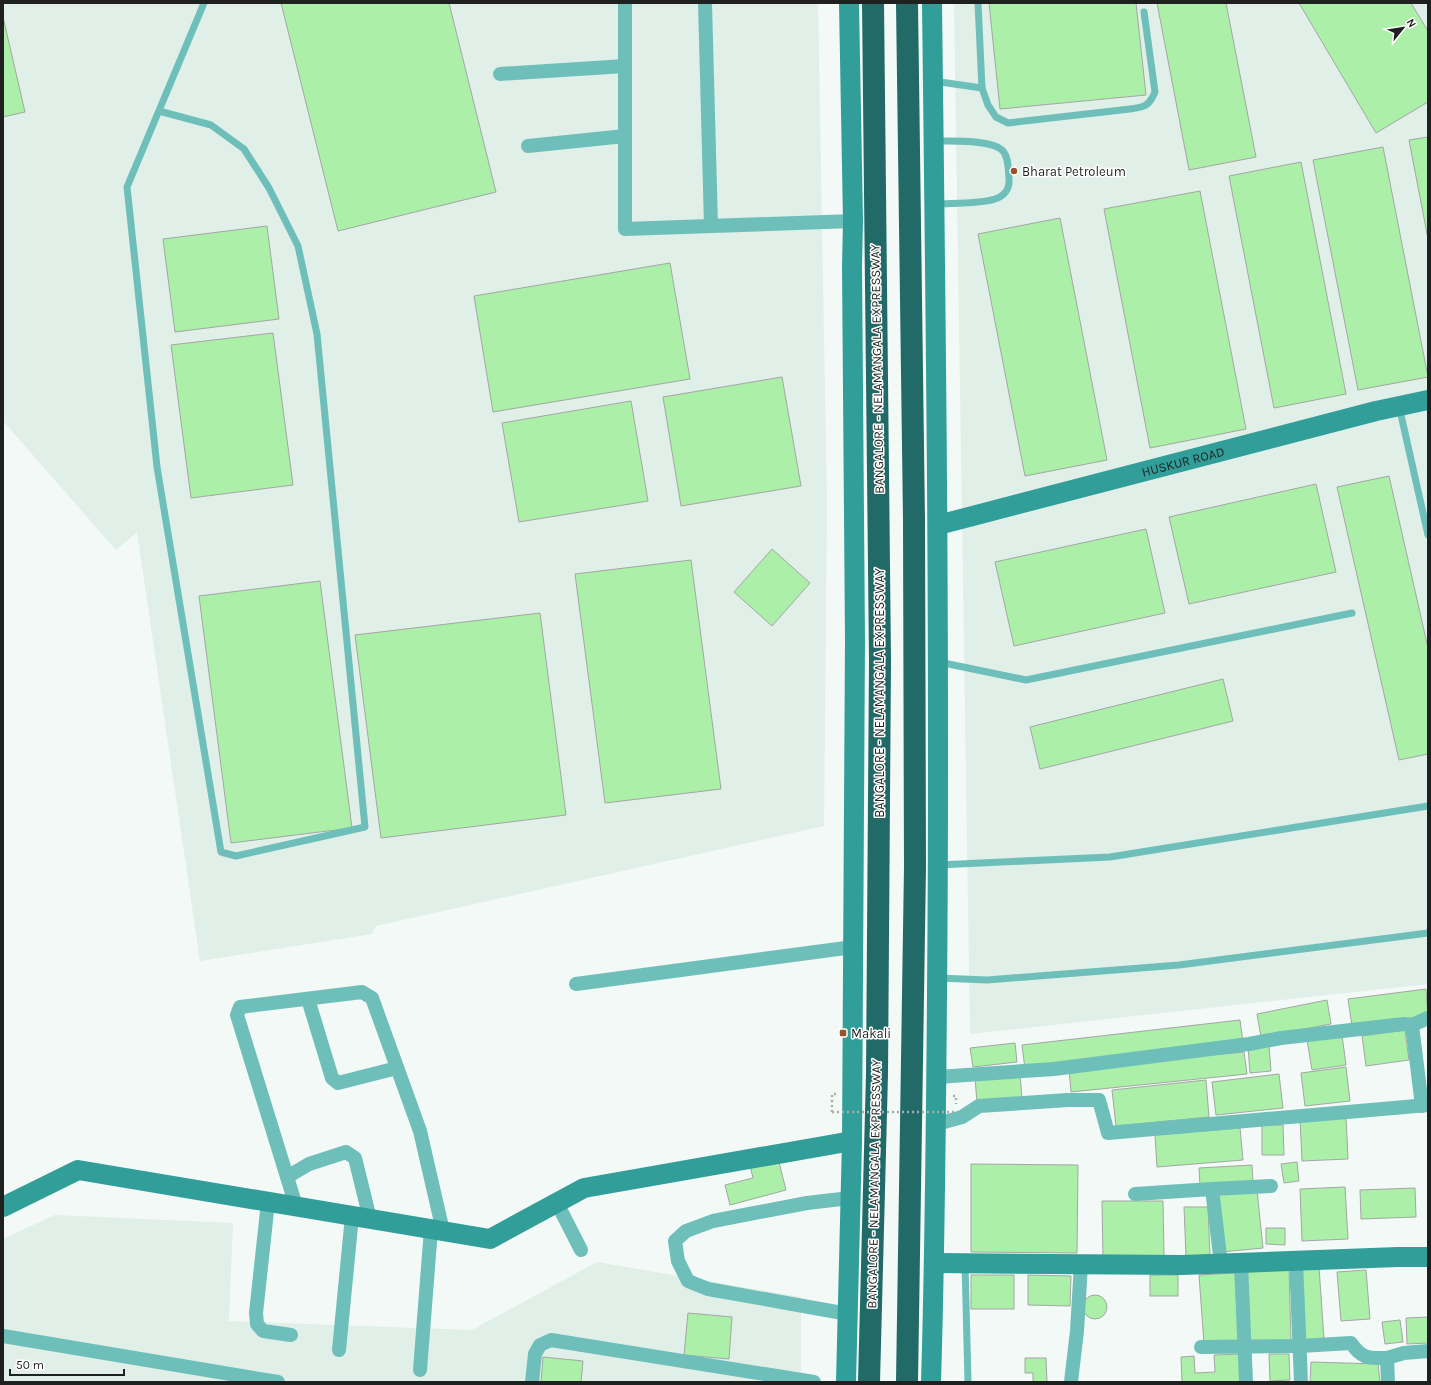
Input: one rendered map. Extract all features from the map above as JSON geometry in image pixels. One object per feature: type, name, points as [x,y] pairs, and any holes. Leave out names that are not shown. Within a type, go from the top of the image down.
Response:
[{"type":"highway","name":"BANGALORE - NELAMANGALA EXPRESSWAY","points":[[869,1382],[877,1074],[880,661],[873,3]]},
{"type":"highway","points":[[907,3],[914,528],[915,867],[907,1382]]},
{"type":"street","points":[[625,3],[625,229],[853,221]]},
{"type":"street","points":[[706,3],[711,226]]},
{"type":"street","points":[[846,1382],[852,1141],[855,640],[852,266],[853,221],[849,3]]},
{"type":"street","points":[[931,1382],[935,1263],[937,1124],[939,662],[932,3]]},
{"type":"street","points":[[500,74],[625,66]]},
{"type":"street","points":[[528,146],[625,136]]},
{"type":"street","name":"HUSKUR ROAD","points":[[938,525],[1376,411],[1428,400]]},
{"type":"street","points":[[576,984],[853,947]]},
{"type":"street","points":[[296,1206],[237,1015],[240,1007],[362,992],[372,998],[420,1131],[437,1230],[420,1370]]},
{"type":"street","points":[[308,999],[332,1078],[338,1083],[397,1068]]},
{"type":"street","points":[[937,1077],[1054,1069],[1249,1044],[1281,1038],[1404,1024],[1412,1025],[1428,1018]]},
{"type":"street","points":[[937,1124],[962,1117],[979,1106],[1068,1100],[1099,1100],[1108,1133],[1425,1106],[1412,1025]]},
{"type":"street","points":[[3,1207],[78,1170],[490,1238],[584,1188],[852,1141]]},
{"type":"street","points":[[287,1177],[309,1164],[346,1152],[355,1158],[361,1217],[339,1350]]},
{"type":"street","points":[[1135,1194],[1271,1186]]},
{"type":"street","points":[[1212,1189],[1221,1264]]},
{"type":"street","points":[[848,1314],[708,1289],[688,1281],[678,1261],[675,1241],[686,1231],[713,1222],[800,1205],[850,1198]]},
{"type":"street","points":[[268,1202],[256,1313],[257,1324],[263,1331],[291,1335]]},
{"type":"street","points":[[558,1203],[581,1250]]},
{"type":"street","points":[[935,1263],[1182,1265],[1428,1257]]},
{"type":"street","points":[[1296,1261],[1301,1382]]},
{"type":"street","points":[[1240,1263],[1246,1382]]},
{"type":"street","points":[[1071,1382],[1077,1331],[1080,1264]]},
{"type":"street","points":[[3,1336],[278,1382]]},
{"type":"street","points":[[532,1382],[535,1354],[540,1345],[551,1340],[814,1382]]},
{"type":"street","points":[[1201,1347],[1300,1346],[1351,1343],[1357,1352],[1368,1358],[1387,1358],[1404,1353],[1428,1351]]},
{"type":"street","points":[[1387,1358],[1388,1382]]},
{"type":"lane","points":[[159,111],[211,125],[244,149],[269,188],[298,246],[317,334],[365,827],[236,856],[221,852],[168,537],[157,466],[127,188],[159,111],[204,3]]},
{"type":"lane","points":[[978,3],[982,88],[988,105],[996,117],[1008,123],[1142,108],[1151,102],[1155,92],[1144,12]]},
{"type":"lane","points":[[933,81],[982,88]]},
{"type":"lane","points":[[934,140],[987,144],[999,148],[1007,159],[1010,183],[1006,192],[995,199],[935,204]]},
{"type":"lane","points":[[1399,406],[1428,535]]},
{"type":"lane","points":[[939,662],[1026,680],[1352,613]]},
{"type":"lane","points":[[938,865],[1110,856],[1428,806]]},
{"type":"lane","points":[[938,978],[987,980],[1180,965],[1428,933]]},
{"type":"lane","points":[[965,1264],[968,1382]]},
{"type":"path","points":[[832,1094],[832,1112],[956,1112]]},
{"type":"shaded area","points":[[3,3],[818,3],[827,504],[824,826],[376,926],[372,934],[200,961],[137,532],[116,550],[3,421]]},
{"type":"shaded area","points":[[954,3],[1428,3],[1428,984],[970,1034]]},
{"type":"shaded area","points":[[55,1215],[233,1223],[229,1321],[472,1330],[597,1262],[801,1297],[801,1382],[3,1382],[3,1239]]},
{"type":"building","points":[[281,3],[449,3],[496,192],[338,231]]},
{"type":"building","points":[[989,3],[1136,3],[1146,95],[1000,109]]},
{"type":"building","points":[[1157,3],[1226,3],[1256,157],[1189,170]]},
{"type":"building","points":[[1299,3],[1411,3],[1428,31],[1428,102],[1376,133]]},
{"type":"building","points":[[3,17],[25,112],[3,117]]},
{"type":"building","points":[[1428,137],[1428,239],[1409,140]]},
{"type":"building","points":[[1383,147],[1428,377],[1358,390],[1313,160]]},
{"type":"building","points":[[1301,162],[1346,394],[1274,408],[1229,176]]},
{"type":"building","points":[[1200,191],[1246,429],[1150,448],[1104,209]]},
{"type":"building","points":[[1060,218],[1107,460],[1025,476],[978,234]]},
{"type":"building","points":[[267,226],[279,319],[175,332],[163,239]]},
{"type":"building","points":[[670,263],[690,379],[493,412],[474,296]]},
{"type":"building","points":[[273,333],[293,485],[191,498],[171,345]]},
{"type":"building","points":[[782,377],[801,486],[681,506],[663,397]]},
{"type":"building","points":[[631,401],[648,501],[519,522],[502,423]]},
{"type":"building","points":[[1389,476],[1428,648],[1428,754],[1399,760],[1337,487]]},
{"type":"building","points":[[1316,484],[1336,572],[1189,604],[1169,517]]},
{"type":"building","points":[[1146,529],[1165,613],[1014,646],[995,562]]},
{"type":"building","points":[[772,549],[810,583],[772,626],[734,592]]},
{"type":"building","points":[[691,560],[721,789],[605,803],[575,574]]},
{"type":"building","points":[[320,581],[352,828],[231,843],[199,596]]},
{"type":"building","points":[[540,613],[566,815],[381,838],[355,635]]},
{"type":"building","points":[[1223,679],[1233,721],[1040,769],[1030,727]]},
{"type":"building","points":[[1426,989],[1428,1016],[1352,1026],[1348,999]]},
{"type":"building","points":[[1327,1000],[1331,1024],[1261,1037],[1257,1014]]},
{"type":"building","points":[[1240,1020],[1243,1043],[1025,1069],[1022,1045]]},
{"type":"building","points":[[1405,1030],[1409,1060],[1366,1066],[1362,1036]]},
{"type":"building","points":[[1342,1035],[1346,1065],[1312,1070],[1307,1040]]},
{"type":"building","points":[[1015,1043],[1017,1062],[973,1067],[970,1048]]},
{"type":"building","points":[[1269,1045],[1271,1071],[1250,1073],[1248,1047]]},
{"type":"building","points":[[1244,1052],[1247,1074],[1071,1092],[1069,1069]]},
{"type":"building","points":[[1346,1067],[1350,1101],[1305,1106],[1301,1073]]},
{"type":"building","points":[[1020,1074],[1022,1099],[977,1103],[975,1078]]},
{"type":"building","points":[[1279,1074],[1283,1108],[1216,1115],[1212,1082]]},
{"type":"building","points":[[1206,1080],[1209,1117],[1116,1126],[1112,1090]]},
{"type":"building","points":[[1346,1117],[1348,1159],[1302,1161],[1300,1119]]},
{"type":"building","points":[[1262,1125],[1283,1125],[1284,1155],[1262,1155]]},
{"type":"building","points":[[1240,1128],[1243,1160],[1157,1167],[1155,1135]]},
{"type":"building","points":[[778,1158],[786,1190],[730,1205],[725,1185],[753,1178],[750,1166]]},
{"type":"building","points":[[1297,1162],[1299,1181],[1284,1183],[1281,1164]]},
{"type":"building","points":[[971,1164],[1078,1165],[1077,1253],[971,1252]]},
{"type":"building","points":[[1252,1165],[1253,1182],[1200,1186],[1199,1168]]},
{"type":"building","points":[[1345,1187],[1348,1239],[1302,1241],[1300,1189]]},
{"type":"building","points":[[1415,1188],[1416,1217],[1361,1219],[1360,1190]]},
{"type":"building","points":[[1257,1190],[1263,1248],[1222,1252],[1216,1193]]},
{"type":"building","points":[[1102,1201],[1163,1201],[1164,1256],[1103,1257]]},
{"type":"building","points":[[1184,1207],[1208,1207],[1210,1255],[1186,1256]]},
{"type":"building","points":[[1266,1228],[1285,1228],[1285,1245],[1266,1244]]},
{"type":"building","points":[[1319,1267],[1324,1339],[1302,1341],[1297,1269]]},
{"type":"building","points":[[1289,1270],[1291,1341],[1249,1342],[1247,1272]]},
{"type":"building","points":[[1366,1270],[1370,1319],[1341,1321],[1337,1272]]},
{"type":"building","points":[[1235,1273],[1239,1342],[1204,1344],[1199,1275]]},
{"type":"building","points":[[971,1275],[1014,1275],[1014,1309],[971,1309]]},
{"type":"building","points":[[1028,1275],[1071,1276],[1070,1306],[1028,1305]]},
{"type":"building","points":[[1150,1275],[1178,1275],[1178,1296],[1150,1296]]},
{"type":"building","points":[[1095,1295],[1103,1299],[1107,1307],[1103,1315],[1095,1319],[1087,1315],[1083,1307],[1087,1299]]},
{"type":"building","points":[[688,1313],[732,1317],[729,1359],[684,1355]]},
{"type":"building","points":[[1428,1317],[1428,1343],[1407,1344],[1406,1318]]},
{"type":"building","points":[[1400,1320],[1403,1342],[1385,1344],[1382,1322]]},
{"type":"building","points":[[1240,1354],[1242,1382],[1182,1382],[1181,1357],[1194,1356],[1195,1373],[1215,1372],[1214,1355]]},
{"type":"building","points":[[1269,1354],[1289,1354],[1290,1380],[1270,1381]]},
{"type":"building","points":[[543,1357],[583,1361],[581,1382],[541,1382]]},
{"type":"building","points":[[1025,1358],[1046,1358],[1047,1382],[1033,1382],[1033,1373],[1025,1373]]},
{"type":"building","points":[[1311,1362],[1378,1364],[1380,1382],[1310,1382]]},
{"type":"place","name":"Bharat Petroleum","points":[[1014,171]]},
{"type":"place","name":"Makali","points":[[843,1033]]}]
